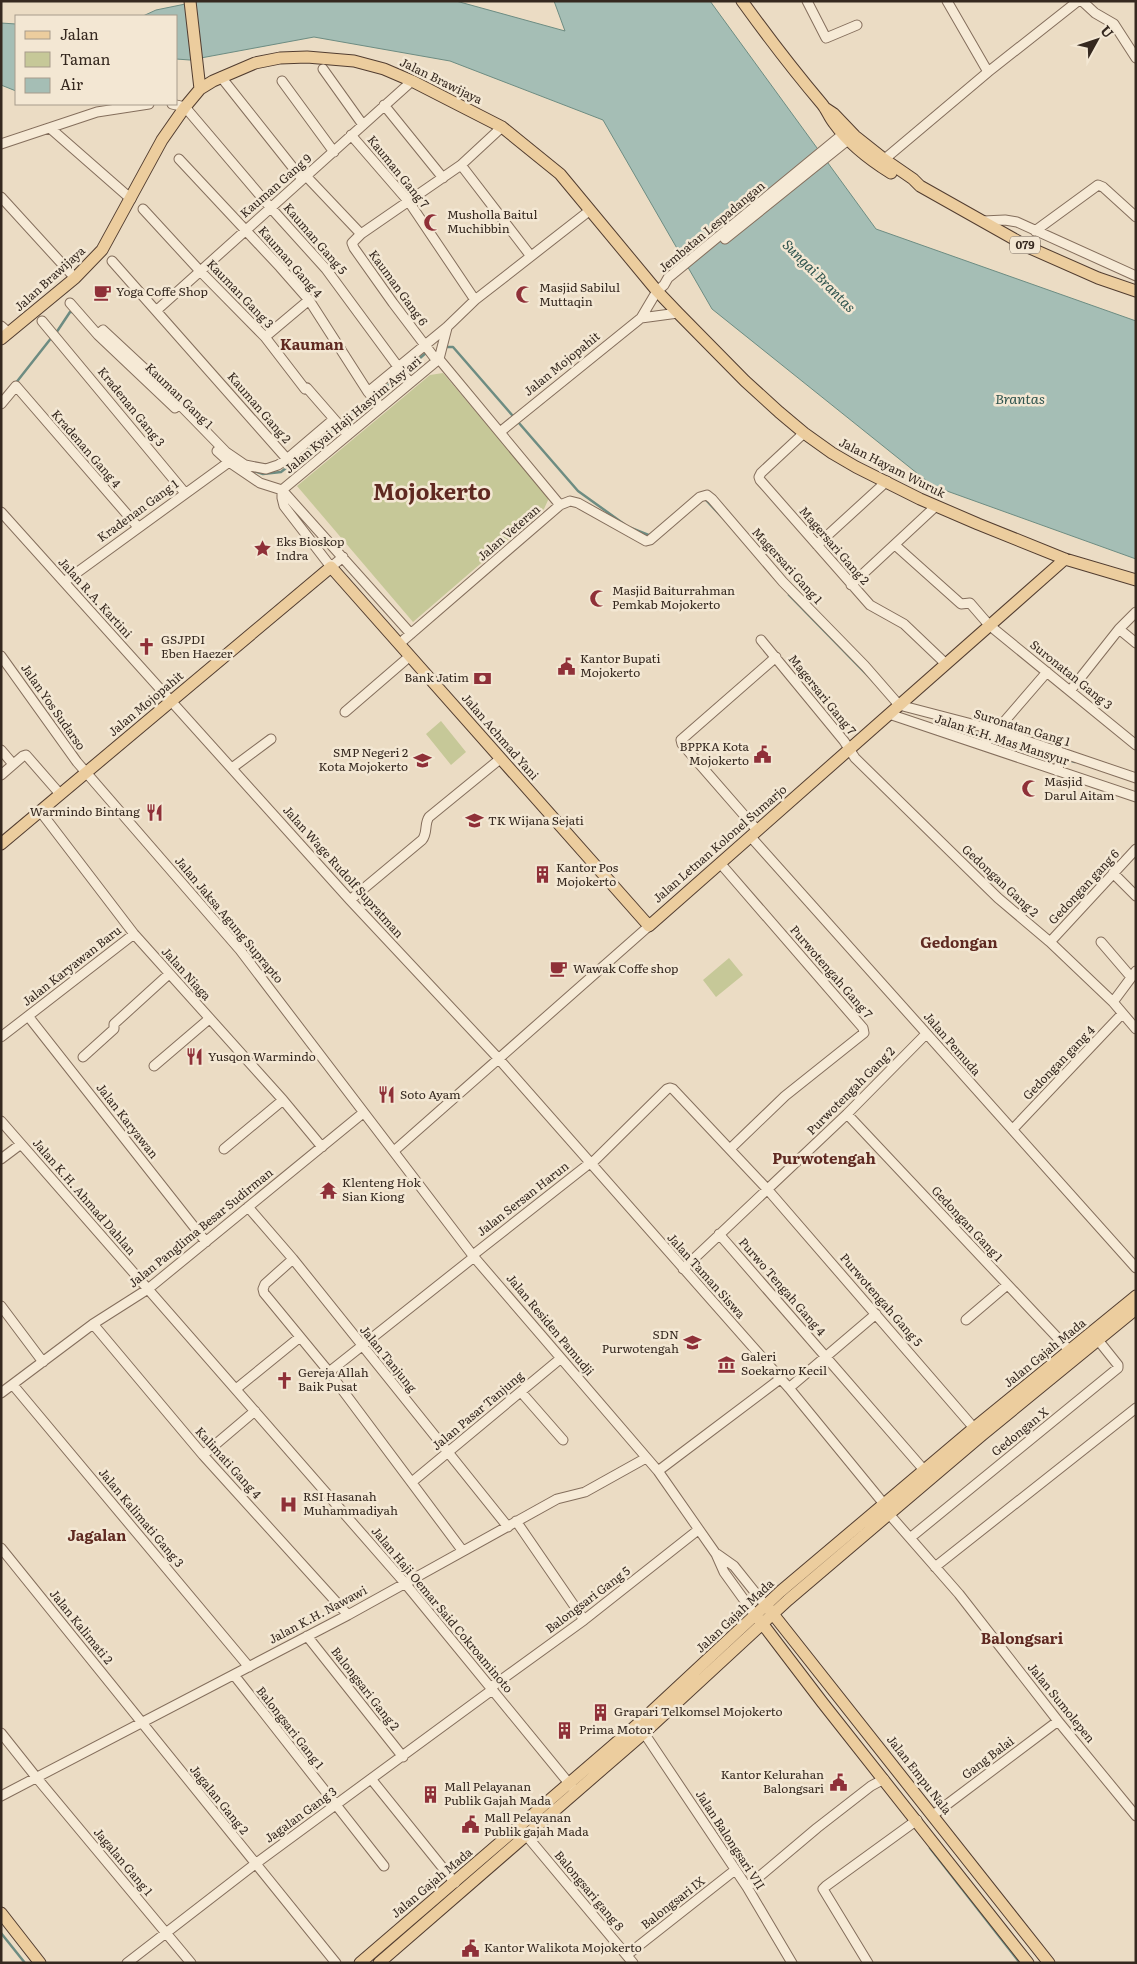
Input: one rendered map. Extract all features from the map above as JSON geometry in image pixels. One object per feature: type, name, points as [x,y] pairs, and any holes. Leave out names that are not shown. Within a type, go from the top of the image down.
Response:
[{"type":"main road","points":[[190,1],[200,89]]},
{"type":"main road","name":"079","points":[[742,1],[825,108],[843,139],[913,179],[920,186],[1030,248],[1098,278],[1136,291]]},
{"type":"main road","name":"Jalan Brawijaya","points":[[4,333],[75,278],[102,250],[162,140],[200,89],[221,77],[247,66],[268,60],[307,58],[362,63],[384,69],[412,80],[502,127],[560,174],[589,211],[665,284],[678,312]]},
{"type":"main road","name":"079","points":[[825,108],[834,114],[881,162]]},
{"type":"main road","name":"Jalan Hayam Wuruk","points":[[678,312],[801,436],[856,467],[936,506],[1065,559],[1136,580]]},
{"type":"main road","name":"Jalan Letnan Kolonel Sumarjo","points":[[648,926],[889,714],[897,702],[943,661],[990,625],[1065,559]]},
{"type":"main road","name":"Jalan Achmad Yani","points":[[331,567],[648,926]]},
{"type":"main road","name":"Jalan Mojopahit","points":[[1,844],[331,567]]},
{"type":"main road","name":"Jalan Gajah Mada","points":[[887,1509],[924,1470],[1136,1296]]},
{"type":"main road","name":"Jalan Gajah Mada","points":[[360,1963],[455,1883],[513,1839],[526,1835],[572,1787],[644,1733],[769,1610],[887,1509],[1136,1309]]},
{"type":"main road","name":"Jalan Empu Nala","points":[[769,1610],[1049,1963]]},
{"type":"main road","points":[[759,1620],[884,1779],[915,1822],[948,1860],[1028,1963]]},
{"type":"main road","name":"Jalan Gajah Mada","points":[[379,1963],[572,1787],[638,1724],[759,1620]]},
{"type":"main road","points":[[948,1860],[961,1850]]},
{"type":"main road","points":[[1,1913],[40,1963]]},
{"type":"street","points":[[807,1],[826,38],[857,25]]},
{"type":"street","points":[[947,1],[988,72]]},
{"type":"street","points":[[881,162],[988,72],[1078,1]]},
{"type":"street","points":[[1082,1],[1095,13],[1114,24],[1136,58]]},
{"type":"street","points":[[323,70],[363,124]]},
{"type":"street","points":[[221,77],[304,178],[361,234],[461,165],[502,127]]},
{"type":"street","name":"Kauman Gang 9","points":[[157,310],[412,80]]},
{"type":"street","points":[[282,81],[334,152]]},
{"type":"street","points":[[1,144],[97,112],[142,105]]},
{"type":"street","points":[[176,105],[185,107]]},
{"type":"street","points":[[384,105],[443,178]]},
{"type":"street","name":"Kauman Gang 5","points":[[185,107],[270,207],[330,273],[410,383]]},
{"type":"street","points":[[50,128],[131,199]]},
{"type":"street","name":"Kauman Gang 7","points":[[351,135],[409,202],[475,300]]},
{"type":"street","name":"Jembatan Lespadangan","points":[[665,284],[843,139]]},
{"type":"street","name":"Kauman Gang 4","points":[[179,159],[309,300],[370,395],[381,407]]},
{"type":"street","points":[[461,165],[530,255]]},
{"type":"street","points":[[1035,231],[1098,185],[1103,186],[1136,217]]},
{"type":"street","points":[[3,202],[75,278]]},
{"type":"street","name":"Kauman Gang 3","points":[[143,210],[265,337],[305,390],[307,388],[348,435]]},
{"type":"street","points":[[434,353],[447,328],[475,300],[530,255],[589,211]]},
{"type":"street","points":[[983,222],[1012,221],[1135,274]]},
{"type":"street","name":"Kauman Gang 6","points":[[361,234],[352,243],[354,248],[434,353]]},
{"type":"street","name":"Kauman Gang 2","points":[[70,303],[226,452],[245,464],[266,469],[287,459],[112,261]]},
{"type":"street","name":"Jalan Mojopahit","points":[[500,432],[641,318],[665,284]]},
{"type":"street","points":[[265,337],[309,300]]},
{"type":"street","name":"Jalan Mojopahit","points":[[641,318],[678,312]]},
{"type":"street","name":"Kradenan Gang 3","points":[[42,321],[185,492]]},
{"type":"street","points":[[370,395],[400,370],[434,353],[443,341],[447,328]]},
{"type":"street","name":"Jalan Kyai Haji Hasyim Asy'ari","points":[[282,490],[410,383],[434,353]]},
{"type":"street","name":"Jalan Veteran","points":[[399,644],[560,505],[434,353]]},
{"type":"street","name":"Kauman Gang 1","points":[[143,373],[229,462],[260,483],[282,490]]},
{"type":"street","name":"Kradenan Gang 4","points":[[1,404],[16,386],[138,527]]},
{"type":"street","points":[[287,459],[337,422]]},
{"type":"street","name":"Magersari Gang 2","points":[[801,436],[759,477],[851,585],[874,608],[904,624],[943,661]]},
{"type":"street","name":"Kradenan Gang 1","points":[[64,582],[185,492],[229,462]]},
{"type":"street","points":[[818,545],[887,481]]},
{"type":"street","points":[[282,490],[284,506],[331,567],[343,557]]},
{"type":"street","points":[[282,490],[411,634]]},
{"type":"street","name":"Magersari Gang 1","points":[[560,505],[570,500],[578,503],[646,541],[700,497],[707,495],[783,582],[865,666],[897,702]]},
{"type":"street","points":[[851,585],[936,506]]},
{"type":"street","name":"Jalan R.A. Kartini","points":[[1,512],[171,701]]},
{"type":"street","name":"Suronatan Gang 3","points":[[895,545],[961,604],[970,603],[990,625],[1136,745]]},
{"type":"street","points":[[1070,691],[1119,629],[1136,612]]},
{"type":"street","points":[[1119,629],[1136,643]]},
{"type":"street","name":"Magersari Gang 7","points":[[761,640],[776,656],[849,749]]},
{"type":"street","name":"Jalan Yos Sudarso","points":[[1,656],[86,773]]},
{"type":"street","points":[[345,712],[410,656]]},
{"type":"street","name":"Jalan Pemuda","points":[[776,656],[681,740],[682,744],[754,833],[926,1034],[1136,1268]]},
{"type":"street","points":[[985,743],[1047,672]]},
{"type":"street","name":"Jalan Wage Rudolf Supratman","points":[[171,701],[350,900],[498,1058]]},
{"type":"street","name":"Suronatan Gang 1","points":[[897,702],[1136,778]]},
{"type":"street","name":"Jalan K.H. Mas Mansyur","points":[[889,714],[985,743],[1057,771],[1136,797]]},
{"type":"street","points":[[232,768],[272,739]]},
{"type":"street","name":"Gedongan Gang 2","points":[[849,749],[855,758],[998,898],[1050,942],[1112,1002],[1136,1029]]},
{"type":"street","points":[[1,750],[14,764]]},
{"type":"street","points":[[1,775],[23,756],[28,756],[60,794]]},
{"type":"street","points":[[1057,771],[1062,756]]},
{"type":"street","points":[[350,900],[422,840],[429,816],[500,759]]},
{"type":"street","name":"Jalan Jaksa Agung Suprapto","points":[[86,773],[240,950],[363,1113]]},
{"type":"street","name":"Jalan Niaga","points":[[40,811],[134,934],[283,1100],[322,1147]]},
{"type":"street","name":"Gedongan gang 6","points":[[1050,942],[1136,849]]},
{"type":"street","name":"Purwotengah Gang 7","points":[[720,863],[863,1028],[864,1033],[785,1096],[731,1148]]},
{"type":"street","points":[[1113,873],[1136,896]]},
{"type":"street","name":"Jalan Letnan Kolonel Sumarjo","points":[[394,1151],[648,926]]},
{"type":"street","name":"Jalan Karyawan Baru","points":[[1,1037],[134,934]]},
{"type":"street","points":[[1101,942],[1134,974],[1112,1002]]},
{"type":"street","points":[[83,1057],[114,1029],[114,1024],[169,974]]},
{"type":"street","name":"Gedongan gang 4","points":[[1013,1130],[1122,1014]]},
{"type":"street","name":"Jalan Karyawan","points":[[28,1016],[206,1242]]},
{"type":"street","points":[[154,1066],[209,1019]]},
{"type":"street","name":"Purwotengah Gang 2","points":[[683,1269],[847,1114],[926,1034]]},
{"type":"street","name":"Jalan Taman Siswa","points":[[498,1058],[789,1388],[887,1509]]},
{"type":"street","name":"Jalan Sersan Harun","points":[[329,1372],[590,1164],[670,1088],[731,1148]]},
{"type":"street","points":[[224,1149],[283,1100]]},
{"type":"street","name":"Jalan Panglima Besar Sudirman","points":[[1,1393],[93,1324],[148,1289],[363,1113]]},
{"type":"street","name":"Jalan Residen Pamudji","points":[[363,1113],[473,1256],[658,1471],[716,1554],[724,1572],[759,1620]]},
{"type":"street","name":"Gedongan Gang 1","points":[[847,1114],[1070,1351]]},
{"type":"street","name":"Jalan K.H. Ahmad Dahlan","points":[[1,1121],[148,1289]]},
{"type":"street","points":[[1,1159],[21,1144]]},
{"type":"street","name":"Purwotengah Gang 5","points":[[731,1148],[974,1428]]},
{"type":"street","name":"Jalan Tanjung","points":[[248,1207],[293,1259],[361,1346],[449,1452],[512,1524],[584,1620]]},
{"type":"street","name":"Purwo Tengah Gang 4","points":[[719,1234],[924,1470]]},
{"type":"street","points":[[293,1259],[266,1284],[263,1289],[264,1293],[329,1372],[462,1550]]},
{"type":"street","points":[[966,1320],[1007,1285]]},
{"type":"street","name":"Jalan Haji Oemar Said Cokroaminoto","points":[[148,1289],[404,1582],[572,1787]]},
{"type":"street","points":[[1,1306],[43,1362]]},
{"type":"street","points":[[789,1388],[876,1314]]},
{"type":"street","name":"Kalimati Gang 4","points":[[93,1324],[203,1456],[348,1615]]},
{"type":"street","points":[[236,1389],[300,1337]]},
{"type":"street","name":"Gedongan X","points":[[910,1538],[1118,1368],[1118,1365],[1098,1340]]},
{"type":"street","name":"Jalan Pasar Tanjung","points":[[412,1482],[560,1359]]},
{"type":"street","points":[[658,1471],[780,1378]]},
{"type":"street","name":"Jalan Kalimati Gang 3","points":[[13,1384],[249,1667]]},
{"type":"street","points":[[521,1392],[564,1440]]},
{"type":"street","points":[[935,1567],[1136,1408]]},
{"type":"street","points":[[203,1456],[256,1412]]},
{"type":"street","name":"Jalan K.H. Nawawi","points":[[1,1796],[348,1615],[557,1498],[585,1492],[646,1458]]},
{"type":"street","name":"Jalan Sumolepen","points":[[887,1509],[959,1594],[1058,1721],[1136,1816]]},
{"type":"street","name":"Balongsari Gang 5","points":[[491,1689],[584,1620],[698,1530]]},
{"type":"street","name":"Jalan Kalimati 2","points":[[1,1548],[140,1722]]},
{"type":"street","name":"Jalan Residen Pamudji","points":[[716,1554],[734,1566],[769,1610]]},
{"type":"street","name":"Balongsari Gang 2","points":[[307,1636],[403,1757]]},
{"type":"street","name":"Balongsari Gang 1","points":[[234,1675],[384,1866]]},
{"type":"street","name":"Jagalan Gang 3","points":[[127,1963],[256,1864],[403,1757],[491,1689]]},
{"type":"street","name":"Gang Balai","points":[[933,1815],[1058,1721]]},
{"type":"street","name":"Jagalan Gang 2","points":[[140,1722],[336,1963]]},
{"type":"street","name":"Jagalan Gang 1","points":[[1,1733],[191,1963]]},
{"type":"street","name":"Jalan Balongsari VII","points":[[644,1733],[747,1887],[792,1963]]},
{"type":"street","points":[[747,1887],[817,1828],[871,1786],[884,1779]]},
{"type":"street","points":[[372,1780],[455,1883]]},
{"type":"street","points":[[868,1963],[823,1889],[915,1822]]},
{"type":"street","name":"Balongsari gang 8","points":[[526,1835],[633,1963]]},
{"type":"street","name":"Balongsari IX","points":[[627,1955],[735,1870]]},
{"type":"green space","points":[[443,373],[549,498],[544,509],[413,622],[297,486],[430,375]]},
{"type":"green space","points":[[441,721],[466,752],[451,765],[426,734]]},
{"type":"green space","points":[[729,958],[743,975],[716,997],[703,980]]},
{"type":"water","name":"Brantas","points":[[200,1],[456,1],[565,31],[554,1],[710,1],[876,229],[1136,321],[1136,559],[933,486],[712,309],[603,120],[450,61],[314,37],[190,60],[178,59],[178,15],[145,15],[156,10]]},
{"type":"water","points":[[1,23],[15,24],[15,91],[1,85]]},
{"type":"waterway","points":[[56,333],[70,312],[74,312]]},
{"type":"waterway","points":[[15,384],[52,337]]},
{"type":"waterway","points":[[446,347],[453,347],[578,491],[624,524]]},
{"type":"waterway","points":[[405,371],[427,352]]},
{"type":"waterway","points":[[341,423],[400,375]]},
{"type":"waterway","points":[[251,470],[263,474],[281,472],[337,427]]},
{"type":"waterway","points":[[705,499],[722,517]]},
{"type":"waterway","points":[[631,528],[651,536]]},
{"type":"waterway","points":[[789,595],[874,682]]},
{"type":"waterway","points":[[933,724],[989,736]]},
{"type":"waterway","points":[[994,737],[1075,762]]},
{"type":"waterway","points":[[930,1848],[1020,1963]]},
{"type":"waterway","points":[[1,1933],[25,1963]]},
{"type":"place","name":"Musholla Baitul Muchibbin","points":[[433,222]]},
{"type":"place","name":"Yoga Coffe Shop","points":[[102,292]]},
{"type":"place","name":"Masjid Sabilul Muttaqin","points":[[525,295]]},
{"type":"place","name":"Eks Bioskop Indra","points":[[262,549]]},
{"type":"place","name":"Masjid Baiturrahman Pemkab Mojokerto","points":[[598,598]]},
{"type":"place","name":"GSJPDI Eben Haezer","points":[[147,647]]},
{"type":"place","name":"Kantor Bupati Mojokerto","points":[[566,666]]},
{"type":"place","name":"Bank Jatim","points":[[483,678]]},
{"type":"place","name":"BPPKA Kota Mojokerto","points":[[763,754]]},
{"type":"place","name":"SMP Negeri 2 Kota Mojokerto","points":[[422,760]]},
{"type":"place","name":"Masjid Darul Aitam","points":[[1030,789]]},
{"type":"place","name":"Warmindo Bintang","points":[[154,812]]},
{"type":"place","name":"TK Wijana Sejati","points":[[474,821]]},
{"type":"place","name":"Kantor Pos Mojokerto","points":[[542,875]]},
{"type":"place","name":"Wawak Coffe shop","points":[[559,969]]},
{"type":"place","name":"Yusqon Warmindo","points":[[194,1057]]},
{"type":"place","name":"Soto Ayam","points":[[386,1095]]},
{"type":"place","name":"Klenteng Hok Sian Kiong","points":[[328,1190]]},
{"type":"place","name":"SDN Purwotengah","points":[[693,1342]]},
{"type":"place","name":"Galeri Soekarno Kecil","points":[[727,1364]]},
{"type":"place","name":"Gereja Allah Baik Pusat","points":[[284,1380]]},
{"type":"place","name":"RSI Hasanah Muhammadiyah","points":[[289,1504]]},
{"type":"place","name":"Grapari Telkomsel Mojokerto","points":[[600,1712]]},
{"type":"place","name":"Prima Motor","points":[[565,1730]]},
{"type":"place","name":"Kantor Kelurahan Balongsari","points":[[838,1782]]},
{"type":"place","name":"Mall Pelayanan Publik Gajah Mada","points":[[430,1794]]},
{"type":"place","name":"Mall Pelayanan Publik gajah Mada","points":[[470,1825]]},
{"type":"place","name":"Kantor Walikota Mojokerto","points":[[470,1948]]},
{"type":"district","name":"Kauman","points":[[312,345]]},
{"type":"district","name":"Mojokerto","points":[[432,492]]},
{"type":"district","name":"Gedongan","points":[[959,943]]},
{"type":"district","name":"Purwotengah","points":[[824,1159]]},
{"type":"district","name":"Jagalan","points":[[97,1536]]},
{"type":"district","name":"Balongsari","points":[[1022,1639]]},
{"type":"water label","name":"Sungai Brantas","points":[[819,276]]}]
